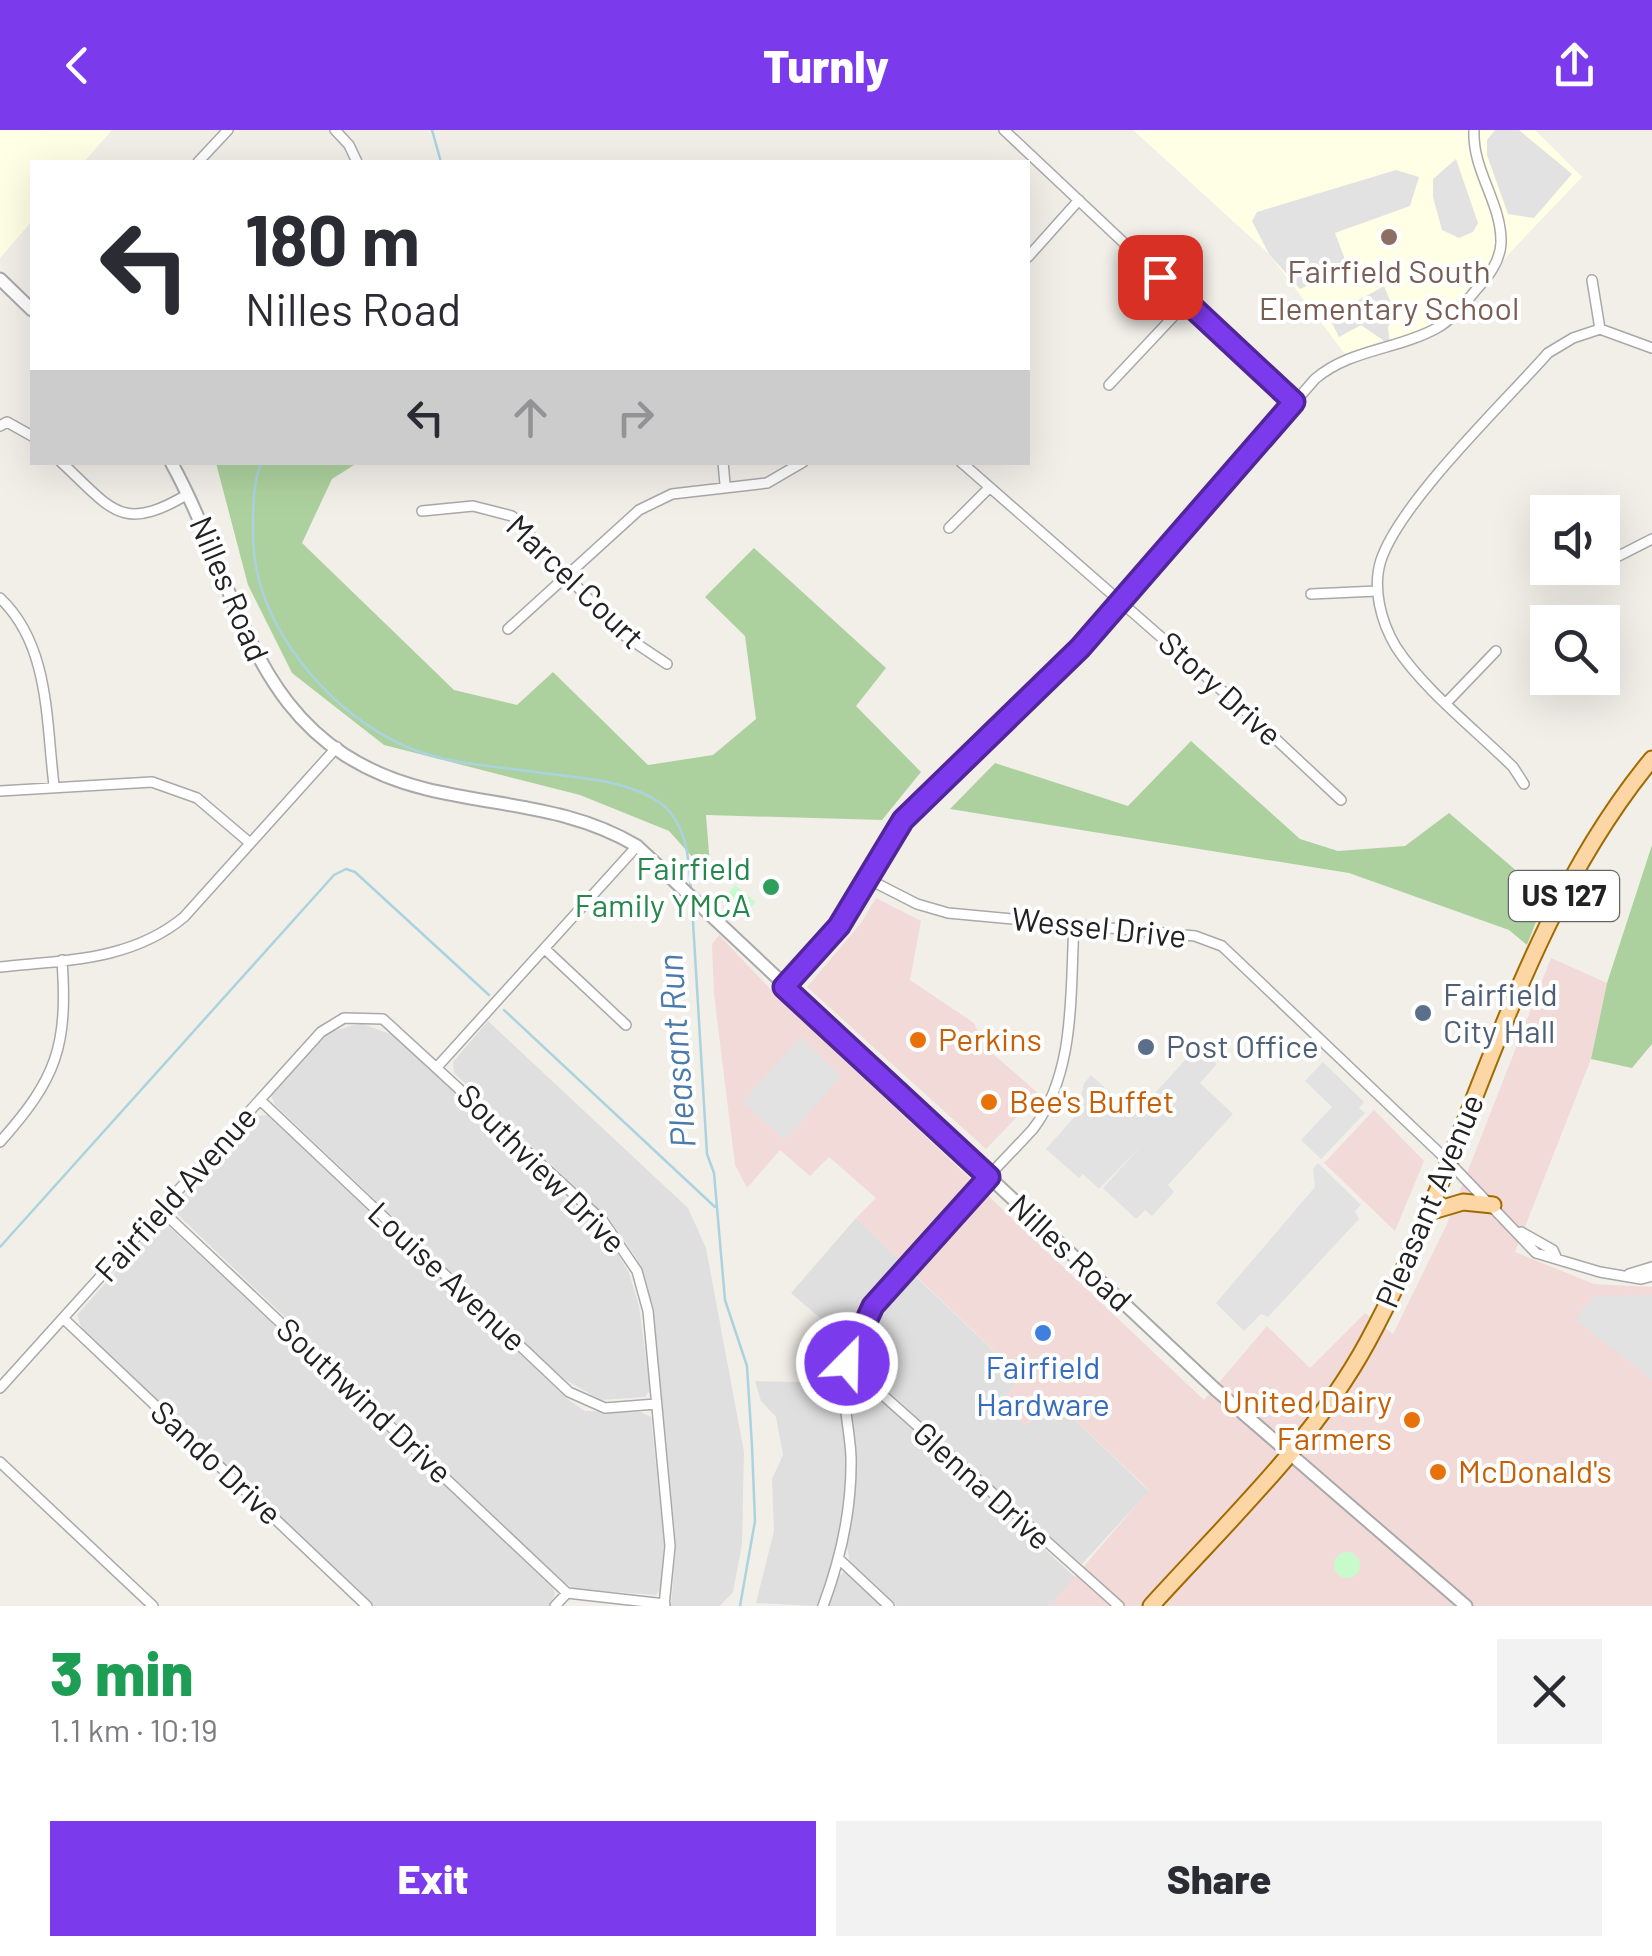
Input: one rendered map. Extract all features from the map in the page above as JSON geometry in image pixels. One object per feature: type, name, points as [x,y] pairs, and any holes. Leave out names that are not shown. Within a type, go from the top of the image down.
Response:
[{"type":"main road","name":"Pleasant Avenue","points":[[1151,1606],[1289,1453],[1334,1396],[1367,1344],[1574,876],[1604,824],[1652,758]]},
{"type":"main road","points":[[1426,1213],[1463,1202],[1493,1205]]},
{"type":"street","points":[[200,160],[228,130]]},
{"type":"street","points":[[335,130],[349,144],[356,160]]},
{"type":"street","points":[[1004,130],[1294,402]]},
{"type":"street","points":[[784,987],[839,926],[903,820],[1080,648],[1294,402],[1329,367],[1440,326],[1490,272],[1496,263],[1500,233],[1477,166],[1474,130]]},
{"type":"street","points":[[1030,255],[1078,200]]},
{"type":"street","points":[[0,279],[30,308]]},
{"type":"street","points":[[1592,280],[1600,329]]},
{"type":"street","points":[[1110,385],[1187,302]]},
{"type":"street","points":[[1524,784],[1513,767],[1413,670],[1394,644],[1377,591],[1380,564],[1406,514],[1548,354],[1573,338],[1600,329],[1652,348]]},
{"type":"street","points":[[0,426],[8,422],[30,435]]},
{"type":"street","points":[[64,465],[106,504],[126,515],[152,514],[188,494]]},
{"type":"street","name":"Nilles Road","points":[[173,465],[261,668],[281,696],[337,747],[373,769],[416,786],[558,811],[587,820],[637,846],[662,865],[784,987],[989,1177],[1289,1453],[1466,1606]]},
{"type":"street","points":[[723,465],[725,484]]},
{"type":"street","points":[[508,630],[639,510],[672,494],[725,484],[767,482],[798,465]]},
{"type":"street","name":"Story Drive","points":[[964,465],[1122,601],[1341,800]]},
{"type":"street","points":[[948,528],[989,488]]},
{"type":"street","name":"Marcel Court","points":[[422,510],[496,508],[512,516],[619,632],[667,664]]},
{"type":"street","points":[[1620,555],[1652,539]]},
{"type":"street","points":[[1311,594],[1377,591]]},
{"type":"street","points":[[0,598],[13,610],[39,660],[54,785]]},
{"type":"street","points":[[1448,702],[1496,652]]},
{"type":"street","points":[[0,967],[122,952],[148,943],[184,918],[337,747]]},
{"type":"street","points":[[0,790],[136,781],[167,785],[197,798],[250,843]]},
{"type":"street","points":[[438,1066],[637,846]]},
{"type":"street","name":"Wessel Drive","points":[[868,878],[932,910],[1195,936],[1222,946],[1448,1161],[1536,1253],[1652,1276]]},
{"type":"street","points":[[823,1606],[840,1560],[850,1500],[847,1363],[873,1306],[1039,1121],[1056,1088],[1065,1046],[1074,925]]},
{"type":"street","points":[[546,950],[626,1024]]},
{"type":"street","points":[[0,1142],[35,1103],[58,1059],[65,1026],[62,960]]},
{"type":"street","name":"Southview Drive","points":[[362,1015],[383,1019],[438,1066],[603,1222],[624,1247],[646,1300],[670,1546],[664,1605]]},
{"type":"street","name":"Fairfield Avenue","points":[[0,1388],[321,1032],[344,1018],[362,1015]]},
{"type":"street","name":"Louise Avenue","points":[[260,1100],[569,1392],[605,1408],[656,1404]]},
{"type":"street","name":"Southwind Drive","points":[[160,1210],[567,1593]]},
{"type":"street","name":"Wessel Drive","points":[[1629,1274],[1652,1267]]},
{"type":"street","name":"Sando Drive","points":[[64,1320],[367,1606]]},
{"type":"street","name":"Glenna Drive","points":[[847,1363],[1120,1606]]},
{"type":"street","points":[[0,1462],[153,1606]]},
{"type":"street","points":[[840,1560],[890,1606]]},
{"type":"street","points":[[555,1606],[567,1593],[664,1605]]},
{"type":"shaded area","points":[[0,130],[112,130],[86,160],[30,160],[30,223],[0,258]]},
{"type":"shaded area","name":"Fairfield South Elementary School","points":[[1133,130],[1535,130],[1582,177],[1440,326],[1348,358],[1269,254]]},
{"type":"shaded area","points":[[1495,130],[1519,130],[1572,174],[1534,218],[1508,214],[1487,155],[1487,140]]},
{"type":"shaded area","points":[[1456,159],[1478,223],[1473,232],[1459,238],[1442,230],[1433,197],[1433,179]]},
{"type":"shaded area","points":[[1396,170],[1419,177],[1410,206],[1335,233],[1346,262],[1324,270],[1326,278],[1300,289],[1269,254],[1252,221],[1257,212]]},
{"type":"shaded area","points":[[1384,286],[1393,308],[1402,305],[1388,327],[1390,345],[1361,325],[1339,337],[1329,317]]},
{"type":"shaded area","points":[[876,898],[921,921],[910,980],[974,1023],[985,1047],[1039,1094],[986,1149],[807,987],[861,923]]},
{"type":"shaded area","points":[[719,935],[779,998],[1204,1400],[1267,1326],[1310,1368],[1365,1313],[1393,1334],[1447,1224],[1551,958],[1607,983],[1591,1059],[1515,1252],[1594,1284],[1652,1287],[1652,1606],[1050,1606],[1149,1490],[1053,1399],[1026,1426],[1001,1402],[1021,1377],[856,1218],[876,1198],[829,1157],[810,1176],[780,1150],[747,1188],[735,1165],[714,994],[712,944]]},
{"type":"shaded area","points":[[488,1021],[688,1208],[706,1248],[744,1452],[742,1544],[733,1592],[720,1606],[671,1606],[676,1544],[653,1306],[637,1259],[609,1219],[454,1073],[453,1062]]},
{"type":"shaded area","points":[[360,1023],[396,1036],[609,1239],[629,1273],[639,1306],[650,1390],[645,1397],[601,1400],[564,1379],[275,1105],[271,1095],[328,1033]]},
{"type":"shaded area","points":[[800,1037],[841,1076],[785,1140],[742,1102]]},
{"type":"shaded area","points":[[1197,1047],[1217,1064],[1200,1083],[1233,1114],[1168,1185],[1174,1192],[1152,1216],[1145,1210],[1136,1219],[1103,1188],[1143,1144],[1099,1189],[1083,1174],[1079,1178],[1046,1149],[1077,1114],[1084,1083],[1091,1075],[1135,1115]]},
{"type":"shaded area","points":[[1323,1062],[1364,1102],[1359,1108],[1365,1113],[1321,1159],[1301,1140],[1332,1107],[1305,1081]]},
{"type":"shaded area","points":[[1374,1110],[1424,1161],[1395,1231],[1324,1163]]},
{"type":"shaded area","points":[[267,1115],[569,1400],[585,1411],[641,1412],[651,1417],[664,1541],[662,1587],[656,1595],[575,1589],[563,1582],[179,1216],[174,1206],[254,1116]]},
{"type":"shaded area","points":[[1318,1163],[1361,1205],[1355,1211],[1359,1219],[1268,1317],[1261,1314],[1244,1331],[1216,1303],[1315,1187],[1313,1169]]},
{"type":"shaded area","points":[[856,1218],[904,1264],[868,1306],[849,1343],[791,1293]]},
{"type":"shaded area","points":[[164,1222],[553,1586],[555,1594],[549,1606],[374,1606],[82,1329],[77,1315],[155,1227]]},
{"type":"shaded area","points":[[911,1272],[1022,1378],[1027,1425],[1052,1398],[1149,1491],[1082,1564],[952,1452],[859,1362],[858,1349],[865,1332]]},
{"type":"shaded area","points":[[1652,1295],[1652,1380],[1575,1319],[1594,1296]]},
{"type":"shaded area","points":[[854,1376],[1076,1578],[1050,1606],[897,1606],[850,1563],[847,1547],[857,1458],[849,1389]]},
{"type":"shaded area","points":[[755,1381],[839,1383],[848,1449],[846,1496],[835,1554],[817,1606],[756,1603],[774,1531],[772,1479],[783,1455],[776,1417],[761,1401]]},
{"type":"shaded area","points":[[844,1572],[850,1574],[885,1606],[828,1606]]},
{"type":"green space","points":[[217,465],[354,465],[332,479],[302,543],[454,690],[517,705],[553,672],[648,765],[713,755],[756,719],[745,636],[705,597],[754,548],[886,668],[856,706],[921,772],[882,820],[706,815],[711,878],[669,831],[580,795],[384,745],[292,673],[248,585]]},
{"type":"green space","points":[[1191,741],[1300,839],[1338,851],[1405,846],[1449,813],[1546,896],[1527,945],[1509,930],[1349,873],[950,809],[995,763],[1128,806]]},
{"type":"green space","points":[[1652,845],[1652,1044],[1632,1068],[1591,1059],[1607,983]]},
{"type":"green space","points":[[735,885],[756,902],[746,913],[726,896]]},
{"type":"green space","points":[[1347,1552],[1356,1556],[1360,1565],[1356,1574],[1347,1578],[1338,1574],[1334,1565],[1338,1556]]},
{"type":"waterway","name":"Pleasant Run","points":[[432,130],[440,160]]},
{"type":"waterway","name":"Pleasant Run","points":[[262,465],[254,496],[253,529],[256,567],[264,595],[292,649],[332,696],[381,733],[423,753],[473,764],[602,781],[659,802],[681,832],[688,855],[691,892]]},
{"type":"waterway","points":[[0,1247],[334,875],[346,869],[355,872],[489,995]]},
{"type":"waterway","name":"Pleasant Run","points":[[692,905],[707,1154],[714,1173],[725,1300],[747,1366],[755,1521],[740,1606]]},
{"type":"waterway","points":[[504,1010],[715,1207]]},
{"type":"place","name":"Fairfield South Elementary School","points":[[1389,237]]},
{"type":"place","name":"Fairfield Family YMCA","points":[[771,887]]},
{"type":"place","name":"Fairfield City Hall","points":[[1423,1013]]},
{"type":"place","name":"Perkins","points":[[918,1040]]},
{"type":"place","name":"Post Office","points":[[1146,1047]]},
{"type":"place","name":"Bee's Buffet","points":[[989,1102]]},
{"type":"place","name":"Fairfield Hardware","points":[[1043,1333]]},
{"type":"place","name":"United Dairy Farmers","points":[[1412,1420]]},
{"type":"place","name":"McDonald's","points":[[1438,1472]]},
{"type":"route","points":[[847,1363],[856,1335],[873,1306],[989,1177],[784,987],[839,926],[903,820],[1080,648],[1294,402],[1160,277]]}]
